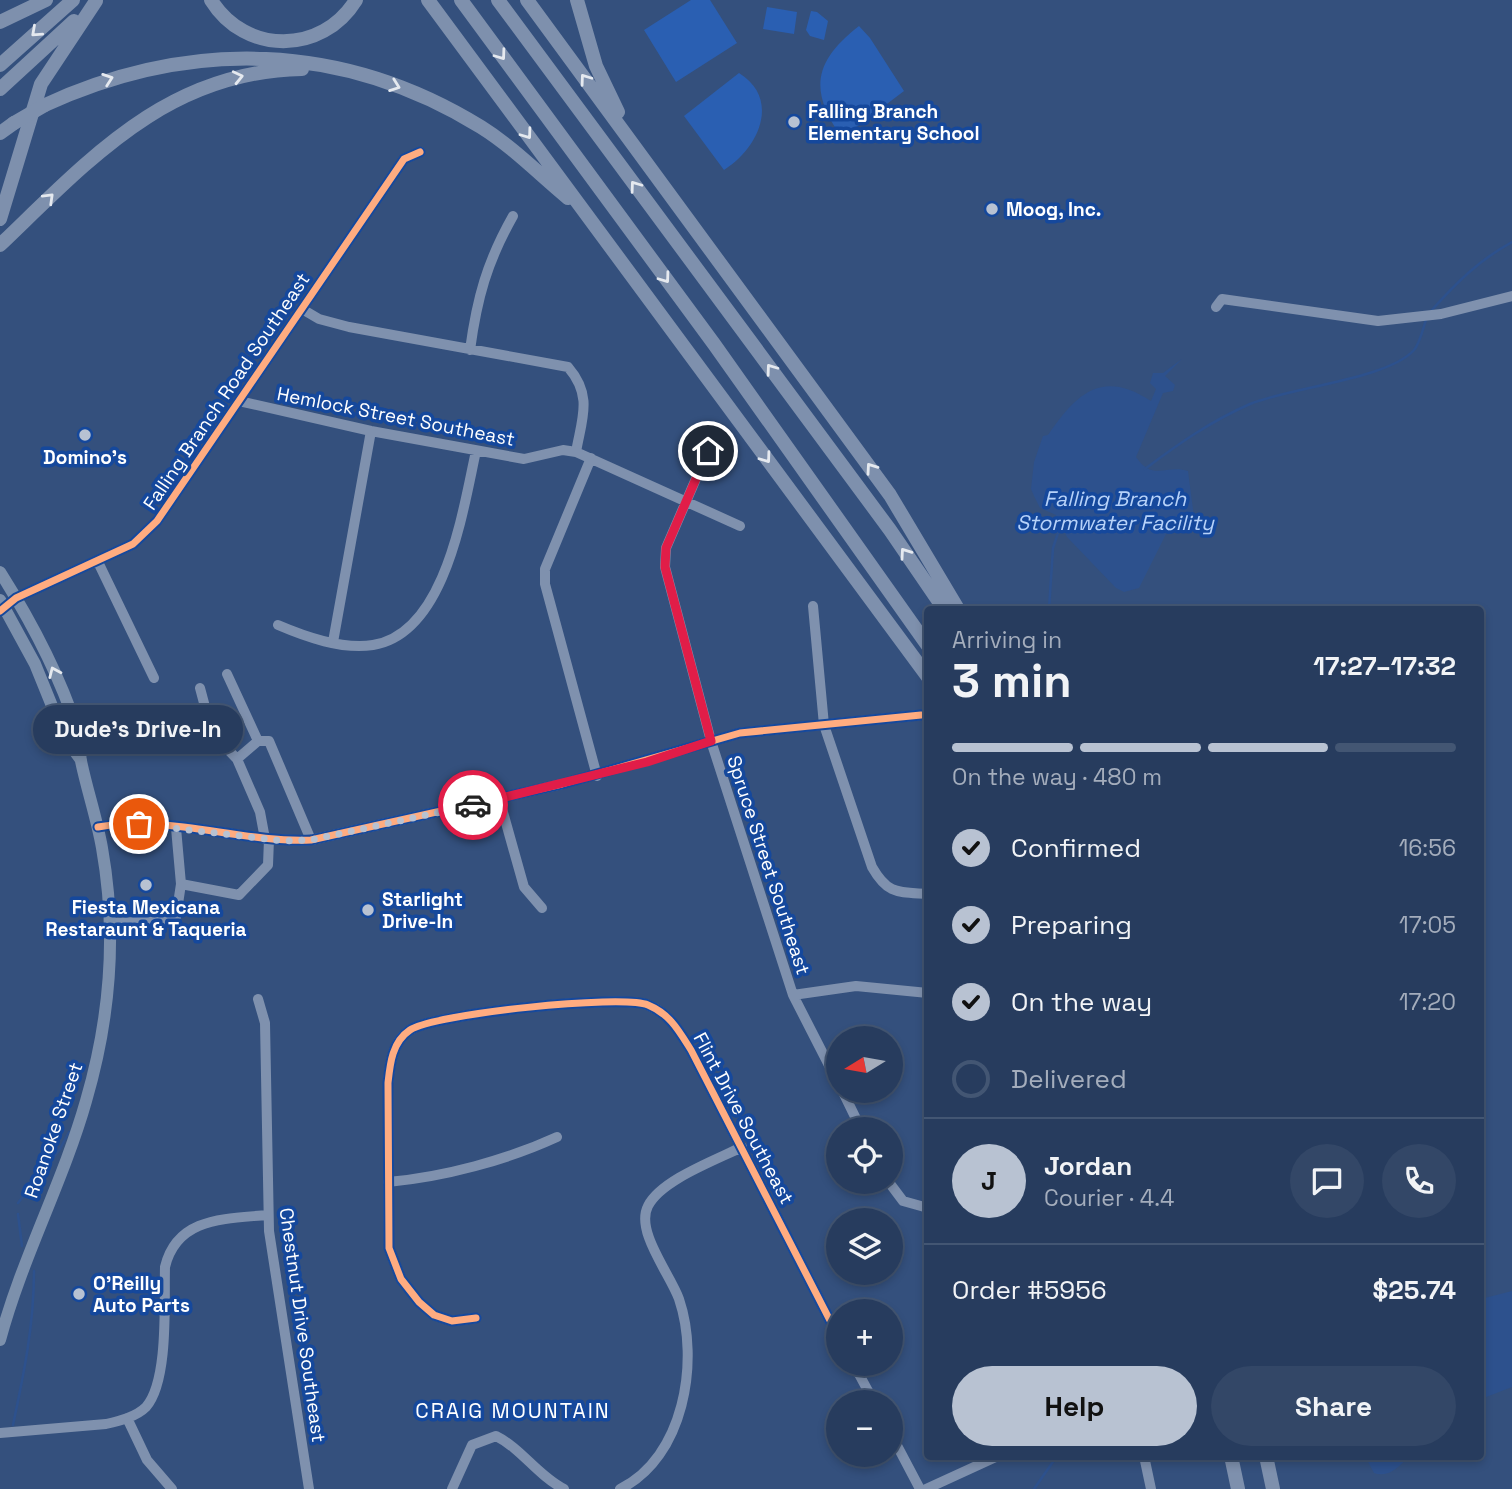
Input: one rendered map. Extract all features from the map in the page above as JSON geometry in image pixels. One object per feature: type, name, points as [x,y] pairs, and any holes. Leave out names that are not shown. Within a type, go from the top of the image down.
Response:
[{"type":"highway","points":[[0,22],[46,0]]},
{"type":"highway","points":[[0,65],[73,0]]},
{"type":"highway","points":[[211,0],[220,14],[242,32],[279,43],[302,40],[326,31],[338,23],[356,0]]},
{"type":"highway","points":[[428,0],[924,672]]},
{"type":"highway","points":[[461,0],[714,344],[924,640]]},
{"type":"highway","points":[[498,0],[882,520],[942,606]]},
{"type":"highway","points":[[527,0],[890,495],[956,606]]},
{"type":"highway","points":[[577,0],[596,66],[640,153]]},
{"type":"highway","points":[[0,89],[97,1]]},
{"type":"highway","points":[[0,219],[41,84],[97,1]]},
{"type":"highway","points":[[0,132],[45,105],[113,77],[171,63],[250,57],[301,60],[342,69],[425,98],[483,128],[587,214]]},
{"type":"highway","points":[[0,246],[109,144],[163,106],[221,80],[249,74],[284,69],[342,69]]},
{"type":"highway","points":[[1232,1460],[1238,1489]]},
{"type":"highway","points":[[1267,1460],[1273,1489]]},
{"type":"main road","name":"Roanoke Street","points":[[0,572],[52,666],[79,733],[81,760],[98,827],[109,923],[107,996],[92,1080],[80,1121],[4,1307],[0,1340]]},
{"type":"main road","name":"Roanoke Street","points":[[1,604],[35,664],[65,738],[81,760]]},
{"type":"street","name":"Falling Branch Road Southeast","points":[[16,598],[133,544],[158,521],[404,159],[420,152]]},
{"type":"street","points":[[470,350],[476,305],[487,267],[513,216]]},
{"type":"street","points":[[1216,307],[1222,299],[1378,321],[1441,314],[1512,296]]},
{"type":"street","points":[[302,309],[329,322],[568,367],[581,382],[585,402],[576,452]]},
{"type":"street","name":"Hemlock Street Southeast","points":[[239,401],[372,431],[524,459],[563,450],[576,452],[740,526]]},
{"type":"street","points":[[333,642],[372,431]]},
{"type":"street","points":[[278,625],[354,646],[374,645],[392,639],[408,626],[433,597],[453,558],[476,451]]},
{"type":"street","name":"Spruce Street Southeast","points":[[708,451],[666,548],[665,567],[711,741],[793,995],[826,1060]]},
{"type":"street","points":[[591,458],[545,569],[545,584],[597,776]]},
{"type":"street","points":[[98,562],[154,678]]},
{"type":"street","points":[[1,604],[16,598]]},
{"type":"street","points":[[813,606],[824,725],[857,830],[881,884],[895,892],[924,894]]},
{"type":"street","points":[[227,674],[258,741]]},
{"type":"street","points":[[181,884],[239,895],[268,866],[267,839],[260,812],[237,759],[218,739],[208,718],[200,688]]},
{"type":"street","points":[[98,827],[139,824],[267,839],[311,840],[597,776],[740,733],[921,716]]},
{"type":"street","points":[[237,759],[258,741],[269,741],[311,840]]},
{"type":"street","points":[[499,798],[524,887],[542,908]]},
{"type":"street","points":[[109,923],[168,921],[176,917],[181,884],[176,828]]},
{"type":"street","points":[[793,995],[856,986],[924,993]]},
{"type":"street","name":"Chestnut Drive Southeast","points":[[258,999],[265,1023],[267,1215],[309,1489]]},
{"type":"street","name":"Flint Drive Southeast","points":[[476,1318],[452,1321],[434,1315],[419,1302],[401,1279],[390,1248],[388,1182],[391,1060],[397,1044],[408,1031],[445,1018],[576,1004],[636,1002],[672,1019],[691,1050],[826,1312]]},
{"type":"street","points":[[388,1182],[446,1172],[538,1146],[558,1137]]},
{"type":"street","points":[[620,1489],[645,1472],[659,1455],[673,1429],[687,1371],[684,1321],[671,1282],[645,1230],[647,1207],[661,1191],[742,1147]]},
{"type":"street","points":[[898,1194],[903,1201],[924,1207]]},
{"type":"street","points":[[0,1433],[106,1423],[127,1418],[145,1408],[158,1381],[169,1251],[178,1238],[191,1228],[213,1222],[267,1215]]},
{"type":"street","points":[[127,1418],[147,1460],[172,1489]]},
{"type":"street","points":[[452,1489],[471,1445],[496,1437],[509,1443],[537,1471],[564,1489]]},
{"type":"street","points":[[903,1457],[920,1489]]},
{"type":"street","points":[[926,1489],[989,1460]]},
{"type":"street","points":[[1145,1460],[1152,1489]]},
{"type":"shaded area","points":[[691,0],[710,0],[737,43],[676,82],[644,30]]},
{"type":"shaded area","points":[[767,7],[797,12],[794,34],[763,29]]},
{"type":"shaded area","points":[[811,11],[817,12],[828,21],[824,40],[810,36],[806,30]]},
{"type":"shaded area","points":[[859,26],[870,38],[904,91],[842,138],[824,106],[821,78],[832,52]]},
{"type":"shaded area","points":[[739,73],[752,84],[759,96],[762,109],[760,123],[747,149],[724,170],[684,116]]},
{"type":"water","name":"Falling Branch Stormwater Facility","points":[[1182,359],[1165,376],[1175,385],[1173,391],[1163,393],[1136,457],[1148,469],[1154,471],[1188,471],[1194,517],[1192,521],[1170,526],[1139,588],[1124,592],[1116,588],[1067,537],[1056,515],[1040,508],[1031,489],[1034,462],[1043,436],[1048,435],[1080,397],[1092,390],[1118,387],[1151,401],[1156,389],[1150,383],[1153,373],[1163,373]]},
{"type":"water","points":[[1512,1291],[1512,1387],[1484,1398],[1484,1298]]},
{"type":"water","points":[[1367,1460],[1405,1460],[1384,1474],[1374,1473]]},
{"type":"waterway","points":[[1431,311],[1468,273],[1512,242]]},
{"type":"waterway","points":[[1145,469],[1195,434],[1250,404],[1362,375],[1401,360],[1416,347],[1426,320]]},
{"type":"waterway","points":[[1049,606],[1053,548],[1061,524]]},
{"type":"waterway","points":[[18,1203],[60,1149],[69,1132]]},
{"type":"waterway","points":[[18,1214],[22,1246]]},
{"type":"waterway","points":[[13,1425],[30,1330],[34,1271]]},
{"type":"waterway","points":[[1034,1489],[1054,1460]]},
{"type":"cycle path","points":[[0,611],[16,598],[133,544],[157,521],[404,159],[420,152]]},
{"type":"cycle path","points":[[98,827],[151,824],[285,840],[311,840],[562,784],[740,733],[921,715]]},
{"type":"cycle path","points":[[476,1318],[452,1321],[434,1315],[419,1302],[401,1279],[389,1248],[388,1083],[396,1047],[410,1030],[453,1018],[527,1007],[603,1002],[648,1005],[662,1013],[673,1024],[691,1050],[826,1313]]},
{"type":"way so far","points":[[139,824],[283,841],[311,840],[473,805]]},
{"type":"place","name":"Falling Branch Elementary School","points":[[794,122]]},
{"type":"place","name":"Moog, Inc.","points":[[992,209]]},
{"type":"place","name":"Domino's","points":[[85,435]]},
{"type":"place","name":"Dude's Drive-In","points":[[139,824]]},
{"type":"place","name":"Fiesta Mexicana Restaraunt & Taqueria","points":[[146,885]]},
{"type":"place","name":"Starlight Drive-In","points":[[368,910]]},
{"type":"place","name":"O'Reilly Auto Parts","points":[[79,1294]]},
{"type":"district","name":"CRAIG MOUNTAIN","points":[[513,1411]]},
{"type":"route","points":[[473,805],[647,762],[711,741],[665,567],[666,548],[708,451]]}]
